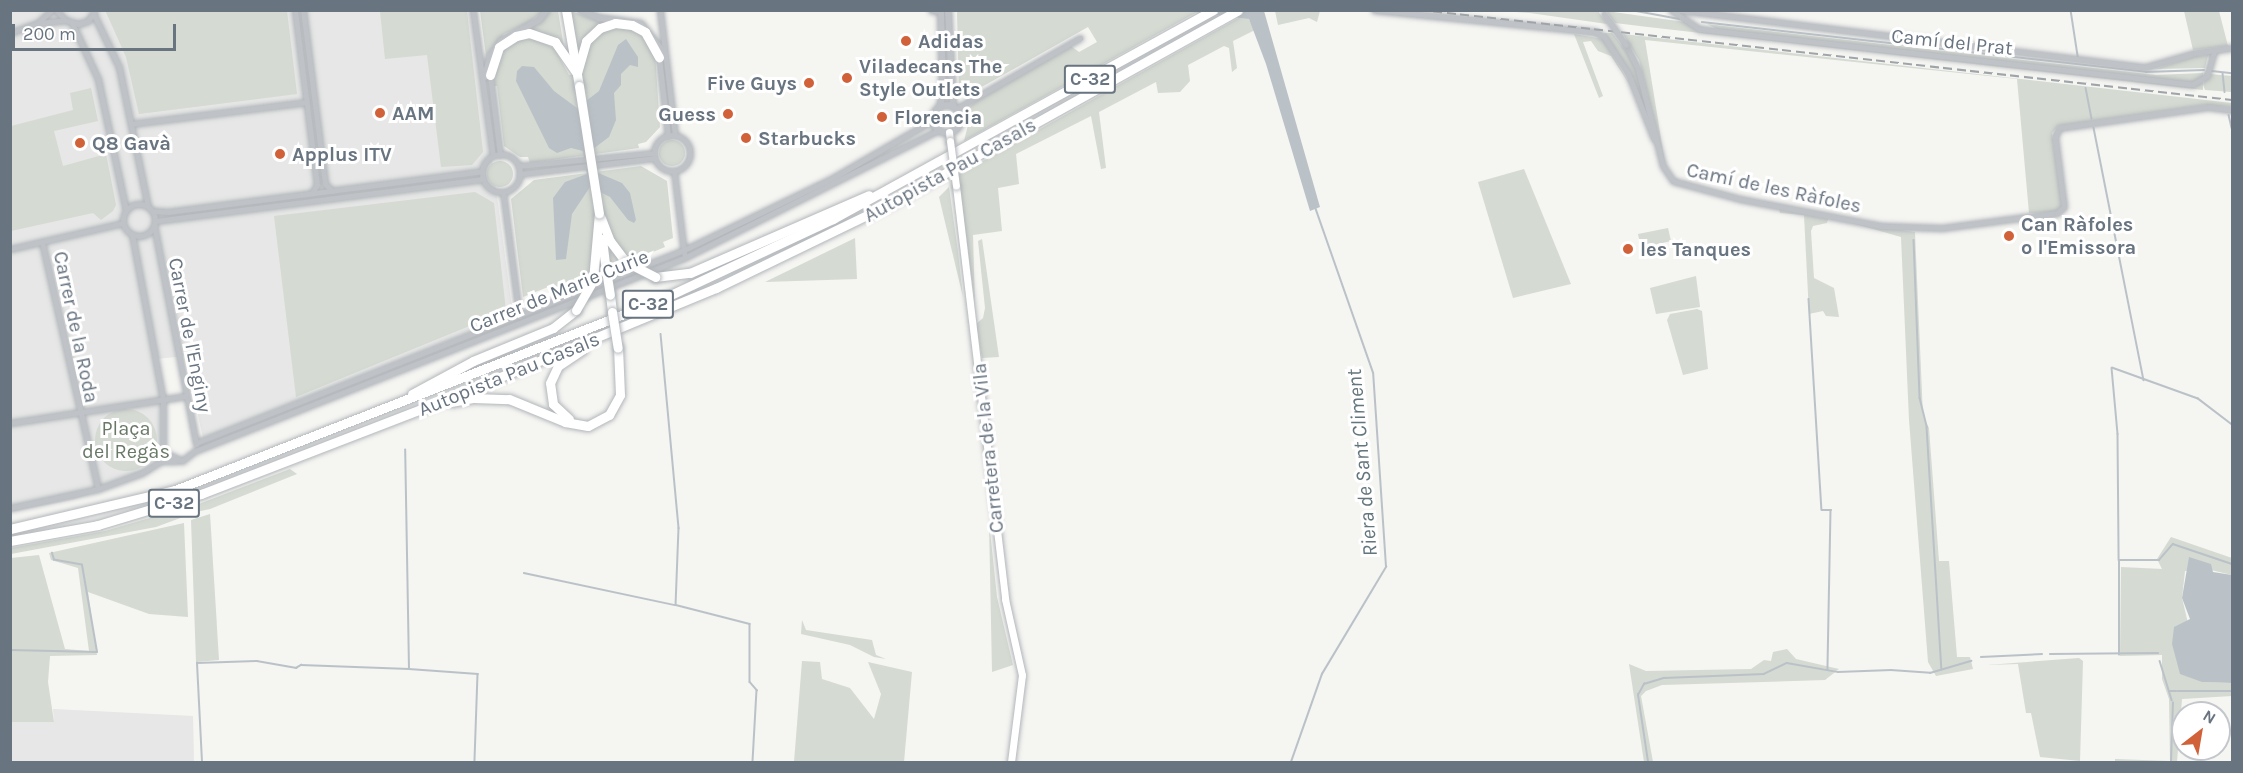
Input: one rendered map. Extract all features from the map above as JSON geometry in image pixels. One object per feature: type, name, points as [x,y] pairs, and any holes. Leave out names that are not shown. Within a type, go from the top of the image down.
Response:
[{"type":"highway","points":[[437,403],[491,397],[526,404],[571,424],[595,423],[609,415],[620,395],[618,348],[566,10]]},
{"type":"highway","name":"Autopista Pau Casals","points":[[10,541],[98,525],[178,501],[437,403],[716,288],[890,204],[1238,10]]},
{"type":"highway","name":"Autopista Pau Casals","points":[[10,529],[175,490],[384,410],[673,294],[905,182],[1210,12]]},
{"type":"highway","points":[[577,73],[586,40],[600,28],[615,23],[632,25],[645,32],[662,55]]},
{"type":"highway","points":[[487,76],[500,47],[516,36],[529,33],[555,42],[577,73]]},
{"type":"highway","points":[[599,213],[610,241],[626,262],[655,277],[690,273],[905,182]]},
{"type":"highway","points":[[384,410],[441,376],[553,328],[576,310],[593,280],[599,213]]},
{"type":"highway","points":[[595,423],[577,422],[562,414],[550,398],[550,383],[563,361],[606,335]]},
{"type":"main road","name":"Carretera de la Vila","points":[[949,132],[1005,599],[1022,675],[1011,762]]},
{"type":"street","points":[[38,23],[54,10],[65,20],[83,24],[94,12],[116,56],[154,223]]},
{"type":"street","points":[[295,10],[317,185],[312,193]]},
{"type":"street","points":[[303,10],[325,184],[332,191]]},
{"type":"street","points":[[473,10],[487,76],[497,155]]},
{"type":"street","points":[[487,76],[490,57],[501,41],[538,20],[547,10]]},
{"type":"street","points":[[579,10],[599,18],[641,24],[662,55]]},
{"type":"street","points":[[660,10],[662,55],[671,136]]},
{"type":"street","points":[[931,10],[943,11]]},
{"type":"street","points":[[1374,10],[1595,32],[1604,37],[1628,73],[1656,143]]},
{"type":"street","name":"Camí del Prat","points":[[1671,10],[1699,29],[2193,84],[2207,76],[2214,52]]},
{"type":"street","points":[[1679,10],[2146,67],[2232,48]]},
{"type":"street","points":[[943,11],[955,108],[960,121],[949,132],[939,130],[933,120],[940,107],[943,94],[943,11]]},
{"type":"street","name":"Camí de les Ràfoles","points":[[1603,12],[1626,45],[1642,80],[1654,121],[1656,143],[1673,181],[1740,199],[1881,226],[1942,228],[2061,212],[2055,137],[2059,128],[2208,107],[2232,110]]},
{"type":"street","points":[[10,33],[38,23],[65,20]]},
{"type":"street","points":[[72,23],[98,79],[126,211],[123,223]]},
{"type":"street","points":[[940,107],[955,108],[1080,39]]},
{"type":"street","points":[[131,124],[307,102]]},
{"type":"street","name":"Carrer de Marie Curie","points":[[196,443],[684,250],[831,179],[933,120]]},
{"type":"street","name":"Carrer de Marie Curie","points":[[182,461],[195,451],[684,258],[939,130]]},
{"type":"street","points":[[671,136],[684,140],[690,154],[685,165],[674,171],[660,166],[654,155],[658,142],[671,136]]},
{"type":"street","points":[[482,171],[483,179],[491,189],[503,192],[515,186],[519,174],[518,166],[509,156],[497,155]]},
{"type":"street","points":[[126,211],[135,204],[168,213],[482,171],[497,155]]},
{"type":"street","points":[[518,166],[654,155]]},
{"type":"street","points":[[519,174],[654,155]]},
{"type":"street","points":[[674,171],[684,258]]},
{"type":"street","points":[[123,223],[132,234],[144,235],[154,223],[483,179]]},
{"type":"street","points":[[503,192],[519,315]]},
{"type":"street","points":[[10,249],[123,223]]},
{"type":"street","name":"Carrer de l'Enginy","points":[[154,223],[196,443],[195,451]]},
{"type":"street","name":"Carrer de l'Enginy","points":[[132,234],[163,399],[163,452],[182,461]]},
{"type":"street","name":"Carrer de la Roda","points":[[42,242],[98,489]]},
{"type":"street","points":[[10,423],[186,396]]},
{"type":"street","points":[[10,508],[98,489],[142,474],[161,460],[182,461]]},
{"type":"shaded area","points":[[11,11],[472,11],[513,315],[203,438],[185,356],[156,359],[163,399],[163,452],[172,457],[171,460],[161,461],[150,473],[73,500],[11,512]]},
{"type":"shaded area","points":[[1186,11],[1264,11],[1320,207],[1310,211],[1266,64],[1249,19]]},
{"type":"shaded area","points":[[626,39],[638,57],[638,67],[630,65],[621,74],[621,85],[614,93],[616,120],[609,137],[593,149],[596,172],[622,183],[630,193],[636,220],[634,223],[628,220],[610,197],[590,187],[572,214],[566,259],[556,260],[553,198],[565,182],[587,174],[583,151],[571,148],[557,153],[549,148],[516,81],[517,71],[522,66],[534,67],[554,91],[577,108],[599,91],[618,45]]},
{"type":"shaded area","points":[[2189,557],[2211,564],[2213,572],[2232,575],[2232,683],[2202,682],[2180,674],[2172,644],[2174,627],[2190,619],[2182,598]]},
{"type":"shaded area","points":[[53,709],[193,716],[194,762],[11,762],[10,722],[54,722]]},
{"type":"green space","points":[[105,10],[287,11],[297,94],[139,114],[126,57]]},
{"type":"green space","points":[[1275,10],[1320,11],[1317,22],[1309,18],[1278,25]]},
{"type":"green space","points":[[380,11],[467,11],[483,152],[472,165],[441,167],[427,55],[385,59]]},
{"type":"green space","points":[[480,11],[543,11],[528,23],[504,34],[486,56]]},
{"type":"green space","points":[[551,11],[558,11],[564,48],[545,34],[529,29]]},
{"type":"green space","points":[[571,11],[596,20],[614,21],[587,36],[577,52]]},
{"type":"green space","points":[[957,11],[1197,12],[964,141],[969,121],[967,109],[976,101],[1071,46],[1079,52],[1097,42],[1088,27],[964,97],[959,95]]},
{"type":"green space","points":[[1502,11],[1598,11],[1607,24],[1530,13]]},
{"type":"green space","points":[[1606,11],[1685,22],[1697,30],[1717,29],[1707,24],[2156,75],[2203,73],[2203,90],[1615,23]]},
{"type":"green space","points":[[2184,11],[2219,11],[2228,46],[2193,50]]},
{"type":"green space","points":[[1242,16],[1249,19],[1255,30],[1233,41],[1237,68],[1232,72],[1229,48],[1224,46],[1188,65],[1190,81],[1180,92],[1158,93],[1156,82],[1099,112],[1106,168],[1101,169],[1091,116],[1016,154],[1019,184],[998,188],[1002,231],[973,235],[975,304],[958,175]]},
{"type":"green space","points":[[618,27],[629,27],[644,35],[655,53],[660,127],[646,142],[638,144],[639,148],[530,163],[528,157],[520,157],[504,146],[497,86],[492,86],[491,77],[501,49],[524,37],[536,38],[555,49],[569,75],[582,73],[587,45],[602,32]]},
{"type":"green space","points":[[1604,33],[1612,33],[1629,55],[1638,73],[1649,121],[1638,90]]},
{"type":"green space","points":[[1574,34],[1603,39],[1634,91],[1611,56],[1598,51],[1591,41],[1583,42],[1603,96],[1599,98]]},
{"type":"green space","points":[[1623,34],[2232,103],[2232,107],[2206,105],[2058,126],[2052,133],[2062,206],[2056,212],[2029,213],[2017,79],[1645,40],[1665,163],[1639,60]]},
{"type":"green space","points":[[2208,55],[2205,68],[2155,69],[2195,56]]},
{"type":"green space","points":[[2210,74],[2232,76],[2232,92],[2205,90],[2203,84]]},
{"type":"green space","points":[[91,88],[98,121],[54,131],[63,166],[106,154],[116,205],[113,211],[101,220],[93,213],[11,231],[11,126],[73,110],[70,93]]},
{"type":"green space","points":[[672,140],[681,144],[685,153],[681,162],[672,166],[663,162],[659,153],[663,144]]},
{"type":"green space","points":[[500,161],[509,165],[513,174],[509,183],[500,187],[491,183],[487,174],[491,165]]},
{"type":"green space","points":[[641,166],[667,181],[673,238],[663,242],[665,247],[555,293],[548,287],[523,297],[511,199],[534,180]]},
{"type":"green space","points":[[1524,169],[1571,284],[1513,298],[1478,182]]},
{"type":"green space","points":[[949,187],[958,252],[963,297],[939,197]]},
{"type":"green space","points":[[475,192],[494,203],[506,311],[296,397],[274,216]]},
{"type":"green space","points":[[1779,209],[1828,219],[1827,223],[1813,226],[1811,231],[1814,278],[1834,288],[1839,317],[1826,316],[1823,311],[1809,314],[1804,215],[1780,213]]},
{"type":"green space","points":[[1852,223],[1915,232],[1923,416],[1929,428],[1939,561],[1949,561],[1957,657],[1970,657],[1973,669],[1936,676],[1928,662],[1909,420],[1901,237]]},
{"type":"green space","points":[[1668,228],[1671,241],[1641,248],[1638,234]]},
{"type":"green space","points":[[855,238],[857,279],[765,282]]},
{"type":"green space","points":[[982,239],[999,357],[982,358],[976,324],[983,318],[985,308],[978,241]]},
{"type":"green space","points":[[1696,276],[1700,307],[1656,314],[1650,288]]},
{"type":"green space","points":[[1697,309],[1702,311],[1708,369],[1683,375],[1667,320],[1670,314]]},
{"type":"green space","name":"Plaça del Regàs","points":[[126,409],[138,411],[148,418],[155,428],[157,440],[155,452],[148,462],[138,469],[126,471],[114,469],[104,462],[97,452],[95,440],[97,428],[104,418],[114,411]]},
{"type":"green space","points":[[290,469],[297,474],[210,509],[196,512],[191,507]]},
{"type":"green space","points":[[184,508],[183,517],[156,527],[11,554],[11,548],[105,531]]},
{"type":"green space","points":[[210,514],[219,660],[196,662],[191,520]]},
{"type":"green space","points":[[989,521],[997,597],[1013,665],[992,672]]},
{"type":"green space","points":[[184,523],[188,617],[149,614],[88,592],[97,655],[50,656],[48,682],[54,722],[11,722],[11,558],[39,555],[65,649],[89,651],[78,568],[51,560],[49,553]]},
{"type":"green space","points":[[2171,537],[2232,558],[2232,575],[2211,570],[2185,571],[2182,598],[2202,682],[2232,683],[2232,696],[2171,701],[2171,761],[2177,762],[2115,762],[2115,759],[2170,761],[2169,699],[2162,679],[2162,655],[2120,656],[2121,567],[2162,569],[2157,559]]},
{"type":"green space","points":[[802,620],[806,630],[872,640],[876,655],[886,659],[874,657],[850,645],[801,634]]},
{"type":"green space","points":[[1787,649],[1796,659],[1839,669],[1825,680],[1662,685],[1646,691],[1641,696],[1653,762],[1644,762],[1629,664],[1646,671],[1751,669],[1764,660],[1771,661],[1773,652]]},
{"type":"green space","points":[[2079,658],[2083,661],[2080,761],[2040,757],[2031,713],[2026,713],[2018,664],[1987,665]]},
{"type":"green space","points":[[802,661],[820,662],[822,679],[850,688],[874,719],[881,694],[868,662],[912,672],[904,762],[794,762]]},
{"type":"waterway","points":[[1631,10],[1679,19]]},
{"type":"waterway","points":[[2071,10],[2078,56]]},
{"type":"waterway","points":[[1702,22],[2146,72],[2204,70]]},
{"type":"waterway","points":[[2212,71],[2232,73]]},
{"type":"waterway","points":[[2223,73],[2225,92]]},
{"type":"waterway","points":[[2086,88],[2092,118]]},
{"type":"waterway","points":[[2229,115],[2232,128]]},
{"type":"waterway","points":[[2094,128],[2144,380]]},
{"type":"waterway","name":"Riera de Sant Climent","points":[[1291,762],[1322,674],[1386,567],[1373,373],[1315,207]]},
{"type":"waterway","points":[[1914,240],[1920,398],[1927,427],[1942,670]]},
{"type":"waterway","points":[[1809,299],[1822,510],[1831,510],[1828,670]]},
{"type":"waterway","points":[[661,334],[679,528],[676,605],[750,624],[750,682],[757,690],[753,762]]},
{"type":"waterway","points":[[2232,425],[2198,399],[2112,368],[2118,434],[2119,560],[2159,560],[2173,544],[2232,564]]},
{"type":"waterway","points":[[202,762],[197,663],[257,661],[296,668],[301,665],[409,669],[405,450]]},
{"type":"waterway","points":[[10,650],[97,652],[82,565],[54,560],[52,553]]},
{"type":"waterway","points":[[2119,561],[2119,655]]},
{"type":"waterway","points":[[524,573],[675,605]]},
{"type":"waterway","points":[[2050,654],[2158,653]]},
{"type":"waterway","points":[[1981,657],[2042,654]]},
{"type":"waterway","points":[[1648,762],[1638,695],[1644,684],[1664,678],[1764,674],[1787,663],[1838,672],[1891,670],[1930,673],[1971,661]]},
{"type":"waterway","points":[[2160,661],[2172,700]]},
{"type":"waterway","points":[[409,669],[478,674],[475,762]]},
{"type":"waterway","points":[[2170,691],[2176,691]]},
{"type":"waterway","points":[[2178,691],[2232,691]]},
{"type":"railway","points":[[1420,10],[2232,100]]},
{"type":"place","name":"Adidas","points":[[906,41]]},
{"type":"place","name":"Viladecans The Style Outlets","points":[[847,78]]},
{"type":"place","name":"Five Guys","points":[[809,83]]},
{"type":"place","name":"AAM","points":[[380,113]]},
{"type":"place","name":"Guess","points":[[728,114]]},
{"type":"place","name":"Florencia","points":[[882,117]]},
{"type":"place","name":"Starbucks","points":[[746,138]]},
{"type":"place","name":"Q8 Gavà","points":[[80,143]]},
{"type":"place","name":"Applus ITV","points":[[280,154]]},
{"type":"place","name":"Can Ràfoles o l'Emissora","points":[[2009,236]]},
{"type":"place","name":"les Tanques","points":[[1628,249]]}]
